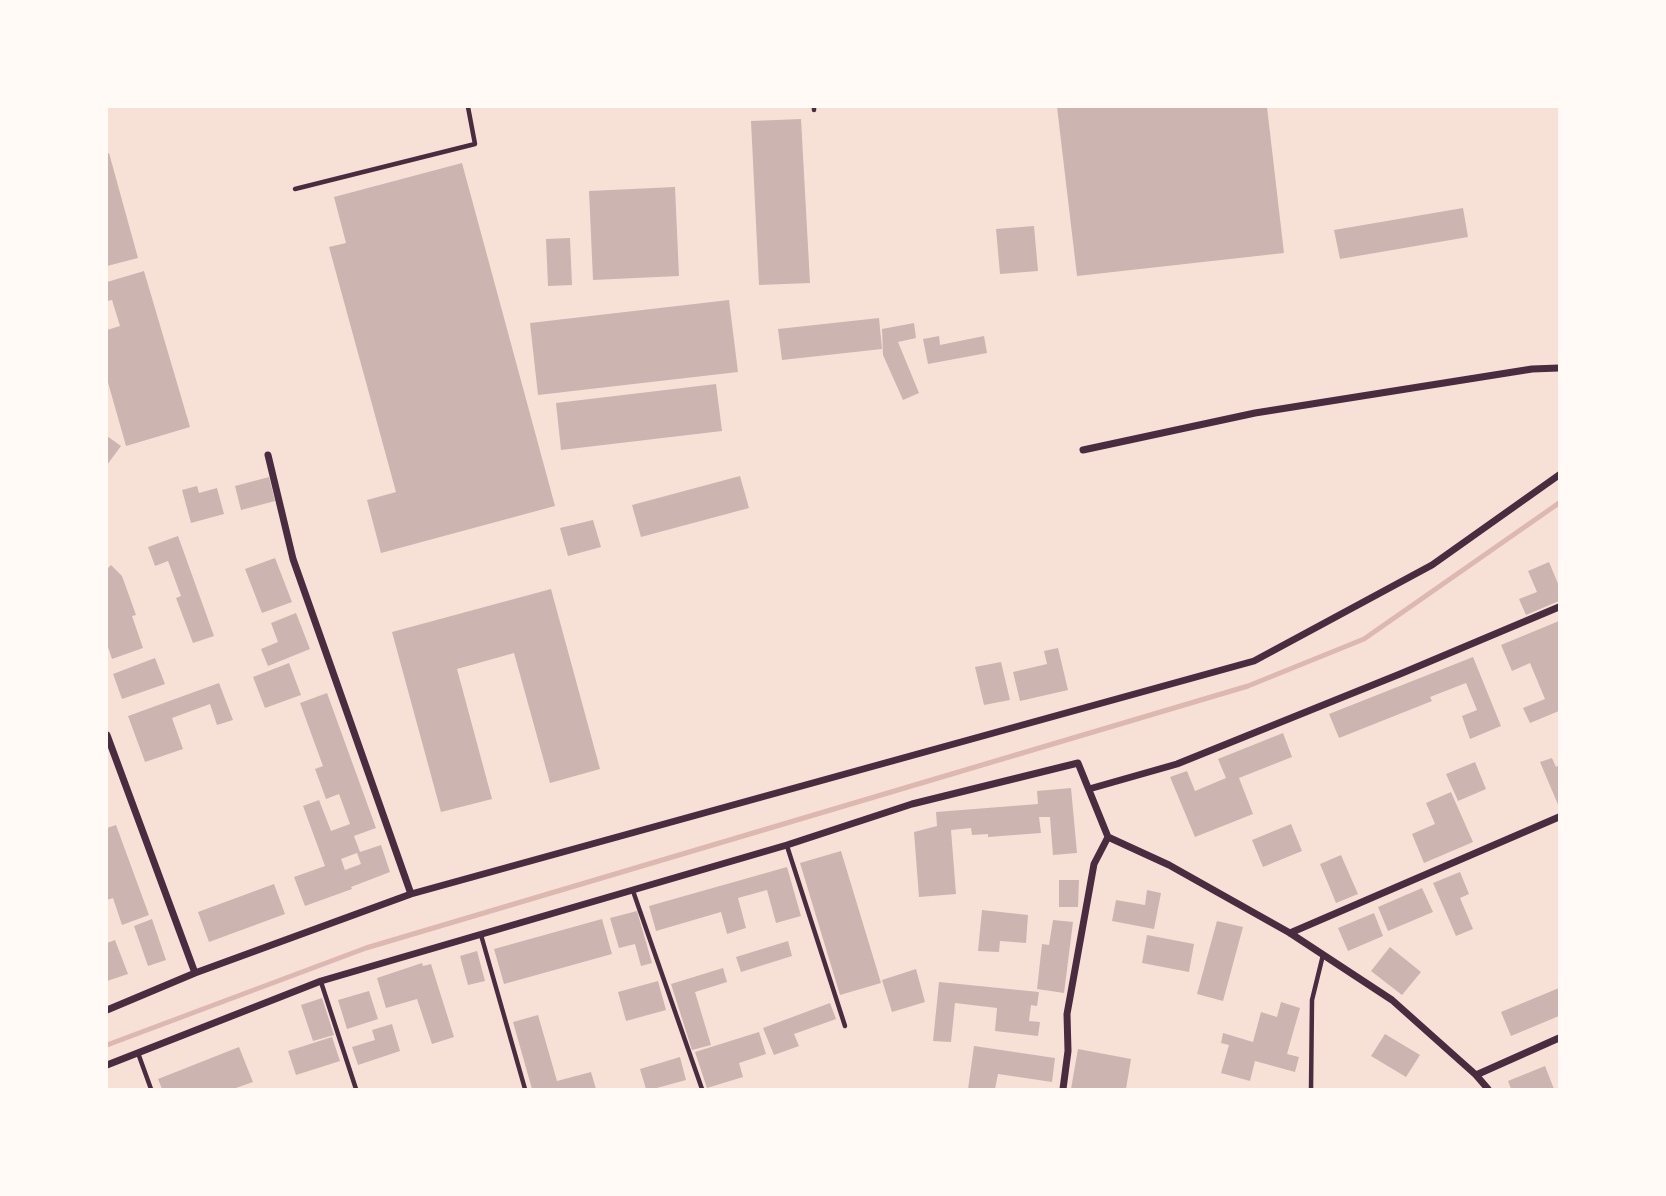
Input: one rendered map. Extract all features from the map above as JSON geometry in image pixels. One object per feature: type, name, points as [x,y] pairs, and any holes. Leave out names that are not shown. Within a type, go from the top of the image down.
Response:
[{"type":"street","points":[[1083,450],[1255,413],[1532,369],[1559,368]]},
{"type":"street","points":[[268,455],[293,559],[411,894]]},
{"type":"street","points":[[107,1010],[195,973],[411,894],[1254,661],[1432,565],[1559,475]]},
{"type":"street","points":[[1089,789],[1177,764],[1559,607]]},
{"type":"street","points":[[107,735],[195,973]]},
{"type":"street","points":[[107,1065],[321,981],[787,845],[912,804],[1077,763],[1108,837],[1169,865],[1290,933],[1392,1000],[1476,1075],[1488,1089]]},
{"type":"street","points":[[1290,933],[1559,817]]},
{"type":"street","points":[[1063,1089],[1068,1051],[1068,1014],[1094,864],[1108,837]]},
{"type":"street","points":[[1476,1075],[1559,1038]]},
{"type":"lane","points":[[295,190],[475,144],[468,107]]},
{"type":"lane","points":[[787,845],[845,1026]]},
{"type":"lane","points":[[633,890],[702,1089]]},
{"type":"lane","points":[[481,934],[525,1089]]},
{"type":"lane","points":[[1311,1089],[1312,1000],[1324,955]]},
{"type":"lane","points":[[321,981],[356,1089]]},
{"type":"lane","points":[[137,1053],[151,1089]]},
{"type":"building","points":[[1057,107],[1267,107],[1284,253],[1077,276]]},
{"type":"building","points":[[801,119],[810,283],[759,285],[751,121]]},
{"type":"building","points":[[109,153],[138,258],[107,266],[107,154]]},
{"type":"building","points":[[462,163],[555,506],[381,553],[367,500],[396,492],[329,247],[346,243],[334,197]]},
{"type":"building","points":[[675,187],[679,276],[593,280],[589,191]]},
{"type":"building","points":[[1463,208],[1468,237],[1340,259],[1334,230]]},
{"type":"building","points":[[1034,226],[1038,271],[1000,274],[996,229]]},
{"type":"building","points":[[570,238],[572,285],[548,286],[546,239]]},
{"type":"building","points":[[144,271],[190,427],[126,446],[107,379],[107,330],[120,326],[112,300],[107,301],[107,282]]},
{"type":"building","points":[[729,300],[738,372],[538,395],[530,323]]},
{"type":"building","points":[[879,318],[882,349],[782,360],[778,329]]},
{"type":"building","points":[[914,323],[916,338],[898,342],[919,393],[903,400],[883,355],[882,329]]},
{"type":"building","points":[[939,336],[940,345],[984,336],[987,353],[928,364],[923,339]]},
{"type":"building","points":[[716,384],[722,431],[561,450],[556,403]]},
{"type":"building","points":[[107,436],[121,446],[107,465]]},
{"type":"building","points":[[740,476],[749,508],[641,537],[632,505]]},
{"type":"building","points":[[269,477],[275,501],[241,510],[235,486]]},
{"type":"building","points":[[197,486],[199,493],[217,488],[224,514],[191,523],[182,490]]},
{"type":"building","points":[[593,520],[601,547],[568,556],[560,528]]},
{"type":"building","points":[[178,536],[214,636],[193,643],[176,598],[181,596],[168,561],[155,566],[148,547]]},
{"type":"building","points":[[275,558],[292,602],[262,613],[245,569]]},
{"type":"building","points":[[1549,562],[1559,586],[1559,601],[1526,615],[1519,599],[1537,592],[1528,571]]},
{"type":"building","points":[[111,565],[122,576],[136,615],[132,616],[143,648],[112,659],[107,644],[107,569]]},
{"type":"building","points":[[551,589],[600,769],[550,783],[514,653],[457,669],[492,799],[441,812],[392,632]]},
{"type":"building","points":[[296,613],[310,649],[268,666],[261,649],[278,642],[271,623]]},
{"type":"building","points":[[1559,621],[1559,711],[1530,723],[1523,708],[1545,699],[1530,663],[1512,671],[1501,645]]},
{"type":"building","points":[[1058,648],[1068,690],[1020,701],[1013,672],[1047,664],[1044,651]]},
{"type":"building","points":[[1473,657],[1501,726],[1470,739],[1462,716],[1477,710],[1466,683],[1430,697],[1432,701],[1339,738],[1329,714]]},
{"type":"building","points":[[155,658],[165,684],[122,699],[113,674]]},
{"type":"building","points":[[1001,662],[1010,700],[984,705],[975,667]]},
{"type":"building","points":[[289,663],[301,695],[265,708],[253,677]]},
{"type":"building","points":[[219,683],[233,720],[217,725],[210,704],[172,718],[183,749],[145,762],[128,716]]},
{"type":"building","points":[[327,693],[376,828],[354,836],[360,852],[381,845],[390,872],[305,906],[294,877],[325,866],[303,806],[319,800],[331,831],[350,824],[339,794],[326,799],[315,769],[323,766],[300,703]],"holes":[[[357,853],[361,864],[345,870],[341,859]]]},
{"type":"building","points":[[1283,733],[1292,757],[1239,778],[1253,814],[1195,837],[1170,777],[1187,771],[1195,791],[1226,778],[1218,759]]},
{"type":"building","points":[[1552,758],[1556,767],[1559,765],[1559,807],[1540,762]]},
{"type":"building","points":[[1475,762],[1486,789],[1458,801],[1446,774]]},
{"type":"building","points":[[1071,788],[1077,853],[1053,855],[1050,817],[1039,817],[1041,833],[988,837],[988,834],[972,835],[971,828],[951,830],[956,894],[919,897],[914,832],[937,826],[936,812],[1038,804],[1037,791]]},
{"type":"building","points":[[1451,792],[1473,842],[1424,863],[1412,834],[1435,824],[1426,803]]},
{"type":"building","points":[[1291,824],[1302,851],[1263,867],[1252,840]]},
{"type":"building","points":[[116,825],[149,915],[122,925],[113,898],[107,900],[107,828]]},
{"type":"building","points":[[841,851],[881,983],[840,995],[800,863]]},
{"type":"building","points":[[1341,855],[1358,894],[1336,903],[1320,864]]},
{"type":"building","points":[[787,867],[801,916],[776,923],[767,890],[738,898],[746,928],[727,934],[721,912],[656,931],[649,906]]},
{"type":"building","points":[[1460,872],[1469,894],[1460,898],[1473,929],[1456,936],[1433,883]]},
{"type":"building","points":[[1059,880],[1079,880],[1078,907],[1059,907]]},
{"type":"building","points":[[274,884],[285,914],[209,942],[198,912]]},
{"type":"building","points":[[1422,888],[1433,912],[1388,931],[1378,907]]},
{"type":"building","points":[[1147,890],[1161,893],[1154,929],[1112,921],[1116,900],[1145,905]]},
{"type":"building","points":[[982,910],[1028,915],[1026,943],[1000,941],[999,952],[978,951]]},
{"type":"building","points":[[637,911],[652,963],[641,966],[635,944],[619,948],[610,918]]},
{"type":"building","points":[[1374,913],[1383,936],[1348,951],[1338,928]]},
{"type":"building","points":[[152,919],[166,960],[148,966],[134,926]]},
{"type":"building","points":[[602,919],[612,954],[504,984],[494,949]]},
{"type":"building","points":[[1053,920],[1073,922],[1064,993],[1037,989],[1042,944],[1049,945]]},
{"type":"building","points":[[1217,921],[1243,927],[1223,1001],[1197,994]]},
{"type":"building","points":[[1147,935],[1194,944],[1189,972],[1142,963]]},
{"type":"building","points":[[115,940],[128,974],[107,981],[107,943]]},
{"type":"building","points":[[788,941],[792,956],[741,972],[736,957]]},
{"type":"building","points":[[1390,947],[1421,972],[1402,995],[1371,971]]},
{"type":"building","points":[[477,951],[485,981],[468,985],[460,956]]},
{"type":"building","points":[[422,963],[423,966],[431,964],[454,1037],[432,1044],[417,999],[386,1008],[377,978]]},
{"type":"building","points":[[723,968],[727,982],[695,992],[711,1045],[692,1050],[671,984]]},
{"type":"building","points":[[916,969],[925,1002],[892,1012],[882,980]]},
{"type":"building","points":[[658,981],[666,1010],[626,1021],[618,992]]},
{"type":"building","points":[[939,982],[1039,992],[1037,1006],[1031,1005],[1029,1021],[1040,1022],[1038,1036],[995,1031],[997,1008],[955,1003],[951,1042],[933,1041]]},
{"type":"building","points":[[1559,988],[1559,1016],[1511,1036],[1501,1012]]},
{"type":"building","points":[[369,991],[378,1019],[347,1029],[338,1000]]},
{"type":"building","points":[[322,998],[334,1035],[313,1041],[301,1005]]},
{"type":"building","points":[[1281,1002],[1300,1008],[1287,1054],[1299,1057],[1295,1072],[1255,1061],[1250,1081],[1221,1073],[1229,1045],[1221,1043],[1223,1033],[1253,1042],[1261,1012],[1277,1017]]},
{"type":"building","points":[[830,1003],[836,1019],[794,1034],[799,1046],[774,1055],[763,1028]]},
{"type":"building","points":[[538,1015],[557,1081],[591,1072],[596,1089],[532,1089],[513,1022]]},
{"type":"building","points":[[392,1024],[400,1051],[358,1065],[352,1047],[375,1040],[372,1030]]},
{"type":"building","points":[[759,1032],[766,1054],[739,1063],[743,1077],[707,1088],[695,1052]]},
{"type":"building","points":[[1385,1034],[1420,1055],[1406,1077],[1371,1056]]},
{"type":"building","points":[[332,1037],[340,1061],[296,1075],[288,1051]]},
{"type":"building","points":[[974,1046],[1055,1058],[1052,1082],[998,1074],[995,1089],[968,1089]]},
{"type":"building","points":[[239,1047],[253,1082],[233,1089],[162,1089],[158,1079]]},
{"type":"building","points":[[1078,1049],[1131,1059],[1126,1089],[1071,1089]]},
{"type":"building","points":[[680,1057],[686,1080],[646,1089],[640,1069]]},
{"type":"building","points":[[1545,1066],[1554,1089],[1511,1089],[1508,1081]]},
{"type":"waterway","points":[[107,1045],[366,948],[1248,686],[1364,639],[1559,503]]}]
